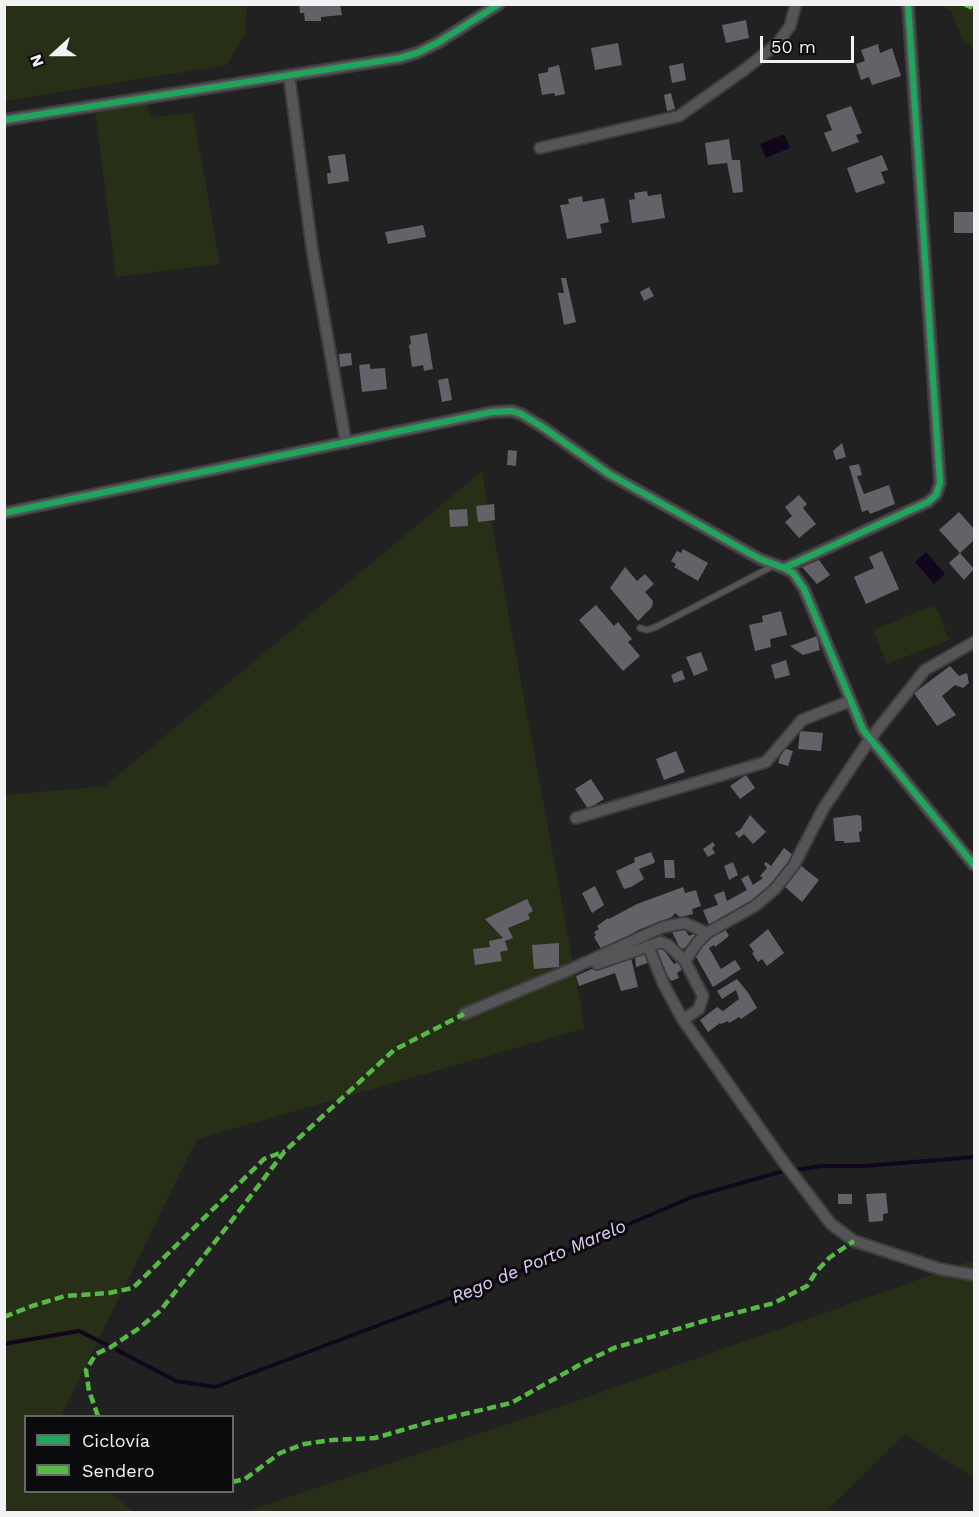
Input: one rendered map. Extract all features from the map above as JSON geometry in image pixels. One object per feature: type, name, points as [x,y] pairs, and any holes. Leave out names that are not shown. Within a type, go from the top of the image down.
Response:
[{"type":"street","points":[[4,120],[400,58],[417,53],[439,42],[499,4]]},
{"type":"street","points":[[540,148],[680,116],[777,44],[790,26],[795,4]]},
{"type":"street","points":[[780,566],[928,502],[936,495],[940,483],[908,4]]},
{"type":"street","points":[[289,75],[312,249],[346,443]]},
{"type":"street","points":[[4,513],[492,412],[512,411],[531,419],[609,474],[760,560],[793,573],[804,589],[859,722],[870,739],[975,865]]},
{"type":"street","points":[[685,961],[707,933],[755,906],[775,890],[794,865],[823,809],[870,739],[925,670],[975,642]]},
{"type":"street","points":[[576,818],[766,762],[802,720],[850,701]]},
{"type":"street","points":[[464,1014],[663,927],[686,923],[707,933]]},
{"type":"street","points":[[569,970],[583,969],[661,942],[668,945],[685,961],[703,996],[699,1009],[683,1020]]},
{"type":"street","points":[[648,946],[664,985],[683,1020],[795,1178],[831,1224],[854,1241],[940,1269],[975,1275]]},
{"type":"lane","points":[[640,628],[647,630],[656,627],[780,566]]},
{"type":"green space","points":[[247,4],[245,33],[227,65],[5,101],[5,5]]},
{"type":"green space","points":[[939,5],[974,5],[974,49],[963,41],[951,11]]},
{"type":"green space","points":[[146,102],[151,117],[193,113],[220,264],[116,277],[95,110]]},
{"type":"green space","points":[[482,471],[585,1028],[197,1139],[61,1415],[24,1415],[24,1493],[110,1493],[134,1512],[5,1512],[5,795],[105,786]]},
{"type":"green space","points":[[935,605],[949,640],[887,664],[873,630]]},
{"type":"green space","points":[[974,1260],[974,1478],[905,1434],[825,1512],[245,1512],[562,1406]]},
{"type":"shaded area","points":[[784,134],[790,148],[766,158],[760,144]]},
{"type":"shaded area","points":[[926,552],[945,574],[934,584],[915,562]]},
{"type":"building","points":[[299,4],[340,4],[342,15],[321,17],[321,21],[305,21],[304,13],[300,13]]},
{"type":"building","points":[[746,20],[749,38],[726,43],[722,25]]},
{"type":"building","points":[[618,43],[622,65],[595,70],[591,48]]},
{"type":"building","points":[[878,44],[880,53],[892,48],[901,76],[872,85],[869,77],[861,80],[856,64],[865,61],[861,50]]},
{"type":"building","points":[[683,63],[686,80],[672,83],[669,66]]},
{"type":"building","points":[[559,65],[565,94],[542,95],[538,74],[548,72],[548,68]]},
{"type":"building","points":[[671,93],[675,109],[667,111],[664,95]]},
{"type":"building","points":[[851,106],[862,133],[856,135],[859,142],[832,152],[824,133],[832,130],[826,115]]},
{"type":"building","points":[[729,139],[732,160],[740,160],[743,192],[733,193],[727,163],[708,165],[705,143]]},
{"type":"building","points":[[345,154],[349,181],[328,184],[327,173],[331,173],[328,156]]},
{"type":"building","points":[[882,155],[888,170],[881,172],[885,183],[856,193],[847,168]]},
{"type":"building","points":[[647,191],[648,196],[661,194],[665,218],[632,223],[629,200],[635,199],[634,193]]},
{"type":"building","points":[[582,196],[583,202],[604,198],[609,222],[600,224],[602,233],[567,239],[560,205],[569,204],[568,199]]},
{"type":"building","points":[[954,212],[974,212],[974,233],[954,233]]},
{"type":"building","points":[[423,225],[426,237],[388,244],[385,232]]},
{"type":"building","points":[[561,278],[566,278],[576,322],[564,325],[558,293],[564,293]]},
{"type":"building","points":[[649,287],[654,296],[644,301],[640,292]]},
{"type":"building","points":[[427,333],[433,369],[424,371],[423,365],[412,367],[409,345],[411,344],[410,336]]},
{"type":"building","points":[[351,353],[352,365],[340,367],[339,354]]},
{"type":"building","points":[[370,364],[370,369],[385,368],[387,389],[362,392],[359,365]]},
{"type":"building","points":[[448,378],[452,400],[442,402],[438,380]]},
{"type":"building","points":[[842,443],[846,457],[836,460],[833,451]]},
{"type":"building","points":[[508,450],[517,451],[516,466],[507,465]]},
{"type":"building","points":[[859,464],[862,475],[857,476],[864,494],[889,485],[895,504],[870,514],[868,510],[862,512],[849,466]]},
{"type":"building","points":[[799,495],[807,504],[803,508],[816,524],[799,538],[785,522],[792,516],[785,507]]},
{"type":"building","points":[[494,504],[495,520],[478,522],[476,506]]},
{"type":"building","points":[[467,509],[468,526],[450,527],[449,510]]},
{"type":"building","points":[[959,512],[974,529],[974,540],[960,553],[939,530]]},
{"type":"building","points":[[683,549],[708,563],[698,581],[674,567],[676,564],[671,561],[677,551],[681,553]]},
{"type":"building","points":[[882,551],[899,589],[866,604],[854,577],[874,568],[869,557]]},
{"type":"building","points":[[960,553],[974,569],[964,580],[949,563]]},
{"type":"building","points":[[819,560],[830,575],[817,584],[802,567]]},
{"type":"building","points":[[625,567],[637,581],[645,574],[654,584],[645,592],[653,601],[652,607],[638,621],[610,588]]},
{"type":"building","points":[[596,605],[614,626],[618,622],[632,639],[628,642],[640,656],[623,671],[579,620]]},
{"type":"building","points":[[781,611],[787,635],[770,639],[771,647],[755,651],[749,625],[763,622],[762,616]]},
{"type":"building","points":[[817,636],[820,650],[803,655],[790,646]]},
{"type":"building","points":[[701,652],[708,670],[694,676],[686,657]]},
{"type":"building","points":[[786,660],[790,675],[775,679],[771,665]]},
{"type":"building","points":[[950,666],[959,676],[967,673],[969,683],[963,688],[955,685],[942,696],[956,715],[937,726],[914,693]]},
{"type":"building","points":[[682,670],[685,679],[674,683],[671,675]]},
{"type":"building","points":[[800,731],[823,733],[821,751],[798,749]]},
{"type":"building","points":[[783,748],[793,751],[788,766],[778,763]]},
{"type":"building","points":[[676,751],[685,772],[664,780],[656,759]]},
{"type":"building","points":[[746,775],[755,788],[740,799],[730,786]]},
{"type":"building","points":[[591,779],[604,799],[588,809],[575,789]]},
{"type":"building","points":[[750,815],[766,832],[753,844],[744,834],[739,838],[735,833],[741,829]]},
{"type":"building","points":[[861,816],[860,842],[835,841],[833,818]]},
{"type":"building","points":[[713,842],[715,846],[712,848],[715,853],[708,857],[703,849]]},
{"type":"building","points":[[784,848],[793,855],[782,876],[754,904],[709,925],[703,910],[718,905],[714,895],[724,891],[727,901],[747,890],[741,879],[748,875],[753,885],[763,878],[760,876],[767,868],[764,864],[766,862],[771,866]]},
{"type":"building","points":[[651,852],[654,863],[639,869],[644,879],[624,889],[616,871],[635,862],[634,858]]},
{"type":"building","points":[[664,860],[674,860],[675,878],[665,878]]},
{"type":"building","points":[[733,862],[738,875],[729,880],[724,866]]},
{"type":"building","points":[[800,865],[819,880],[802,902],[784,886]]},
{"type":"building","points":[[595,886],[604,905],[592,913],[582,893]]},
{"type":"building","points":[[683,887],[685,893],[696,890],[701,906],[692,909],[693,914],[680,917],[675,913],[672,917],[638,930],[603,952],[594,937],[596,935],[594,932],[599,929],[597,926],[637,904]]},
{"type":"building","points":[[527,899],[533,911],[528,914],[530,919],[508,928],[513,938],[505,941],[508,950],[500,952],[502,961],[475,965],[473,949],[490,947],[489,941],[503,938],[485,919]]},
{"type":"building","points":[[682,925],[689,936],[695,933],[699,939],[681,950],[670,928]]},
{"type":"building","points":[[724,927],[729,936],[715,947],[714,945],[709,948],[721,969],[735,960],[741,969],[713,987],[695,955],[697,948],[714,932]]},
{"type":"building","points":[[768,929],[784,953],[767,966],[762,959],[758,962],[749,945]]},
{"type":"building","points":[[559,943],[559,967],[534,969],[532,945]]},
{"type":"building","points":[[661,946],[674,964],[678,962],[684,968],[677,973],[679,978],[671,981],[653,952]]},
{"type":"building","points":[[648,953],[650,962],[636,967],[635,957]]},
{"type":"building","points":[[631,958],[638,987],[621,991],[615,973],[579,986],[576,976],[601,965]]},
{"type":"building","points":[[737,979],[757,1008],[741,1019],[739,1017],[729,1023],[728,1021],[720,1023],[708,1032],[700,1020],[717,1007],[723,1011],[739,999],[736,990],[722,999],[717,991]]},
{"type":"building","points":[[886,1193],[888,1213],[883,1214],[883,1221],[869,1222],[866,1194]]},
{"type":"building","points":[[838,1194],[852,1194],[852,1204],[838,1204]]},
{"type":"waterway","name":"Rego de Porto Marelo","points":[[117,1350],[176,1381],[215,1387],[504,1278],[692,1197],[780,1172],[822,1166],[865,1166],[974,1157]]},
{"type":"waterway","name":"Rego de Porto Marelo","points":[[4,1344],[79,1331],[107,1345]]},
{"type":"marked path","points":[[964,4],[974,9]]},
{"type":"marked path","points":[[98,1415],[89,1391],[86,1370],[96,1354],[138,1329],[160,1311],[285,1151],[394,1050],[464,1014]]},
{"type":"marked path","points":[[4,1317],[65,1296],[109,1293],[133,1288],[264,1159],[285,1151]]},
{"type":"marked path","points":[[234,1482],[245,1479],[280,1453],[304,1444],[375,1438],[511,1403],[614,1348],[774,1303],[807,1286],[829,1258],[854,1241]]},
{"type":"cycle path","points":[[4,120],[400,58],[417,53],[439,42],[499,4]]},
{"type":"cycle path","points":[[784,568],[928,502],[936,495],[940,483],[908,4]]},
{"type":"cycle path","points":[[4,513],[492,412],[512,411],[521,414],[609,474],[760,559],[793,573],[804,589],[863,730],[974,865]]}]
